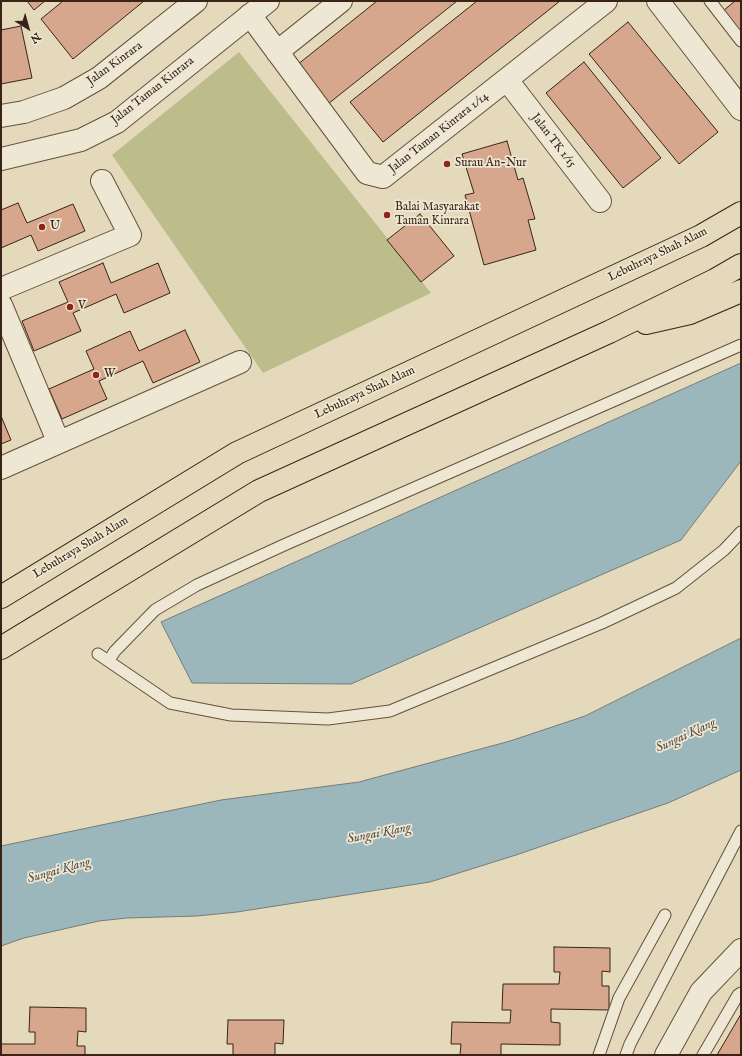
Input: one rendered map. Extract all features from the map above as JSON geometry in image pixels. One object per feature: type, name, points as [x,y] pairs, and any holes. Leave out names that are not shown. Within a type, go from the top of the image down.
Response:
[{"type":"highway","name":"Lebuhraya Shah Alam","points":[[1,597],[237,453],[694,239],[741,213]]},
{"type":"highway","points":[[1,648],[259,491],[609,332],[715,280],[741,265]]},
{"type":"highway","points":[[609,332],[690,313],[741,291]]},
{"type":"street","name":"Jalan Kinrara","points":[[1,116],[24,112],[64,98],[99,78],[196,1]]},
{"type":"street","name":"Jalan Taman Kinrara","points":[[1,159],[81,140],[117,122],[268,1]]},
{"type":"street","points":[[278,52],[341,1]]},
{"type":"street","name":"Jalan Taman Kinrara 1/14","points":[[250,15],[367,173],[383,178],[606,1]]},
{"type":"street","points":[[658,1],[740,109]]},
{"type":"street","name":"Jalan TK 1/15","points":[[507,80],[600,201]]},
{"type":"street","points":[[1,289],[130,235],[102,181]]},
{"type":"street","points":[[1,305],[58,441]]},
{"type":"street","points":[[1,468],[58,441],[240,362]]},
{"type":"street","points":[[666,1055],[701,992],[741,950]]},
{"type":"lane","points":[[710,1],[741,40]]},
{"type":"lane","points":[[108,660],[155,610],[197,585],[741,345]]},
{"type":"lane","points":[[98,654],[170,703],[231,715],[328,719],[390,710],[602,623],[676,588],[724,550],[741,532]]},
{"type":"lane","points":[[626,1055],[630,1044],[741,831]]},
{"type":"lane","points":[[599,1055],[619,998],[665,915]]},
{"type":"lane","points":[[703,1055],[738,995],[741,993]]},
{"type":"green space","points":[[239,52],[431,293],[263,373],[112,155]]},
{"type":"water","points":[[741,363],[741,461],[681,540],[351,684],[192,683],[161,622]]},
{"type":"water","name":"Sungai Klang","points":[[741,638],[741,770],[668,803],[516,855],[430,882],[237,912],[197,916],[127,918],[99,921],[24,938],[1,946],[1,846],[221,800],[359,782],[510,741],[585,716]]},
{"type":"building","points":[[27,1],[45,1],[34,10]]},
{"type":"building","points":[[63,1],[144,1],[73,59],[41,19]]},
{"type":"building","points":[[377,1],[457,1],[328,104],[297,65]]},
{"type":"building","points":[[477,1],[560,1],[383,142],[350,102]]},
{"type":"building","points":[[735,1],[741,1],[741,34],[723,11]]},
{"type":"building","points":[[628,22],[718,132],[679,164],[589,54]]},
{"type":"building","points":[[21,26],[32,78],[1,84],[1,30]]},
{"type":"building","points":[[584,62],[661,158],[623,188],[546,93]]},
{"type":"building","points":[[507,141],[518,180],[523,178],[535,219],[528,220],[536,250],[484,265],[465,195],[474,193],[462,154]]},
{"type":"building","name":"U","points":[[18,203],[27,223],[73,204],[85,231],[38,251],[31,235],[1,248],[1,210]]},
{"type":"building","points":[[420,214],[454,256],[421,282],[387,240]]},
{"type":"building","name":"V","points":[[103,263],[111,283],[158,263],[170,293],[124,313],[116,294],[73,313],[81,331],[34,351],[22,321],[68,302],[59,282]]},
{"type":"building","name":"W","points":[[185,330],[200,362],[153,383],[143,361],[99,381],[107,399],[62,419],[49,389],[94,369],[86,351],[130,331],[139,351]]},
{"type":"building","points":[[1,416],[11,440],[1,444]]},
{"type":"building","points":[[554,947],[610,948],[610,972],[602,971],[602,986],[609,986],[609,1010],[551,1009],[551,1022],[560,1023],[560,1045],[501,1044],[501,1055],[460,1055],[461,1044],[451,1044],[452,1022],[510,1023],[511,1010],[502,1010],[503,984],[559,984],[560,972],[554,972]]},
{"type":"building","points":[[30,1007],[86,1008],[86,1032],[78,1031],[77,1046],[85,1046],[85,1055],[1,1055],[1,1044],[35,1044],[35,1032],[29,1032]]},
{"type":"building","points":[[741,1014],[741,1055],[717,1055]]},
{"type":"building","points":[[228,1020],[284,1020],[283,1044],[275,1043],[275,1055],[233,1055],[233,1044],[227,1044]]},
{"type":"place","name":"Surau An-Nur","points":[[447,164]]},
{"type":"place","name":"Balai Masyarakat Taman Kinrara","points":[[387,215]]},
{"type":"place","name":"U","points":[[42,227]]},
{"type":"place","name":"V","points":[[70,307]]},
{"type":"place","name":"W","points":[[96,375]]}]
